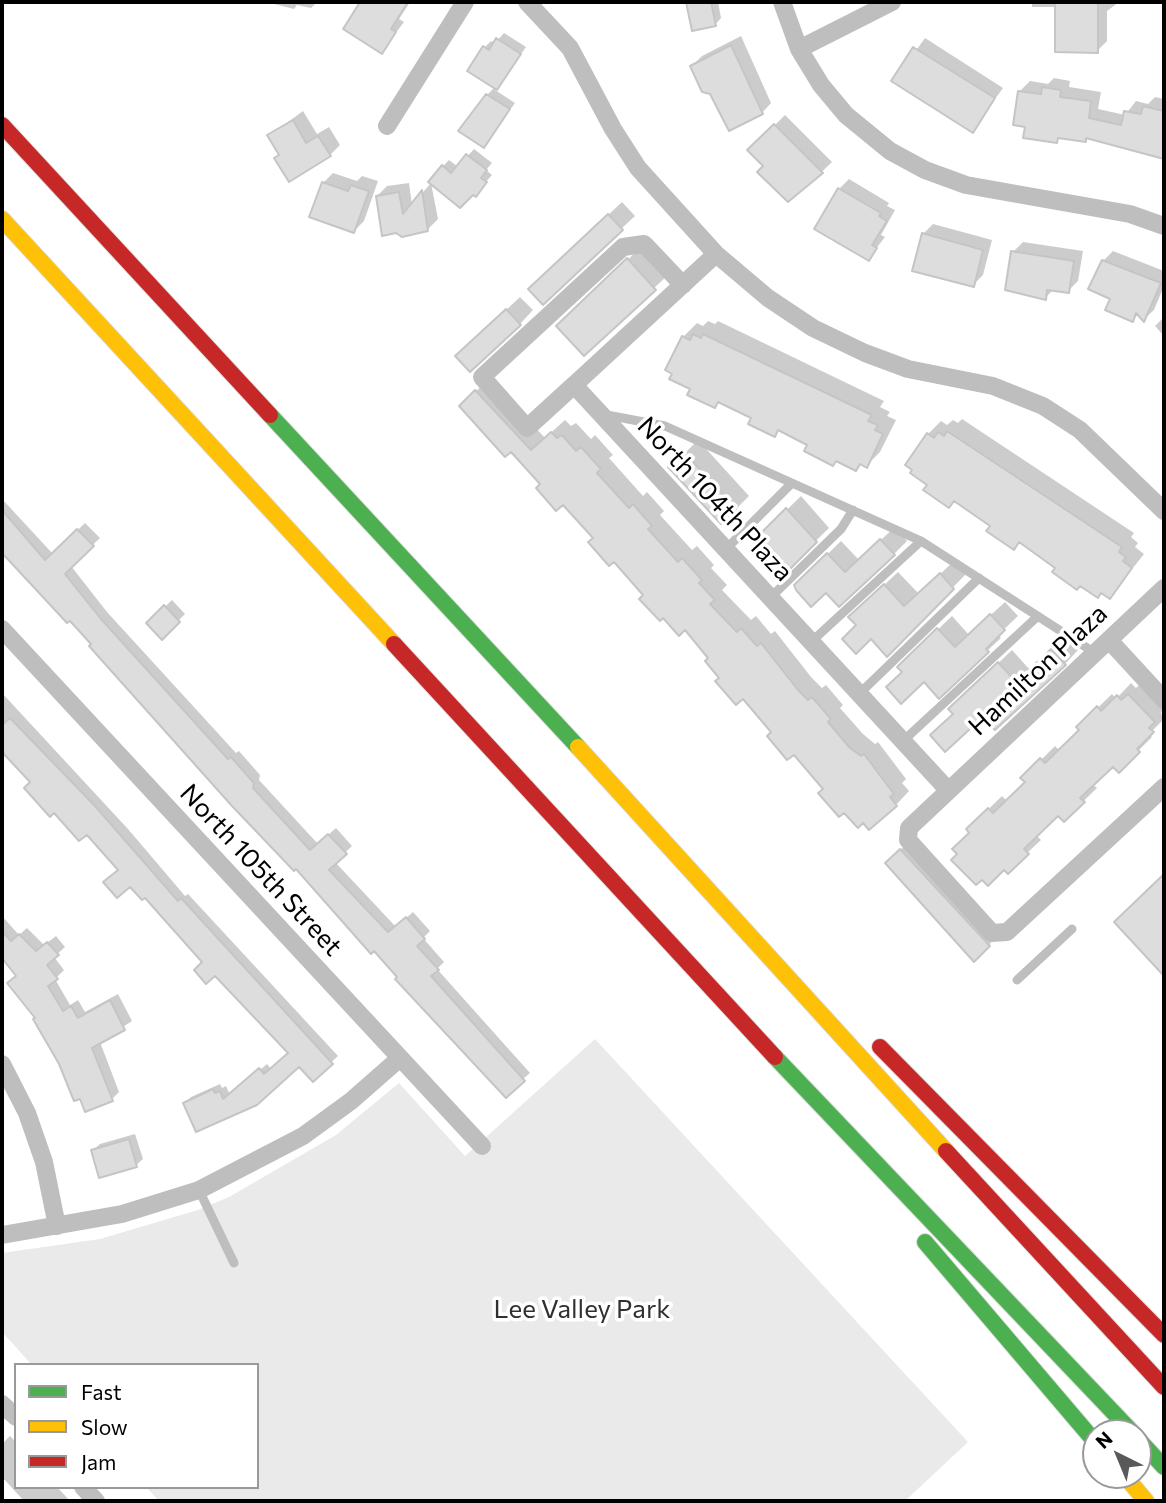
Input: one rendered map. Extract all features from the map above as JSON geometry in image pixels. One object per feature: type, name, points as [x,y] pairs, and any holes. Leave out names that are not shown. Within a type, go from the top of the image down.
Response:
[{"type":"highway","points":[[2,125],[685,862],[836,1032],[1164,1387]]},
{"type":"highway","points":[[2,219],[795,1078],[1120,1419]]},
{"type":"highway","points":[[685,862],[838,1007]]},
{"type":"highway","points":[[866,1034],[1164,1335]]},
{"type":"highway","points":[[795,1078],[914,1228],[1082,1426]]},
{"type":"highway","points":[[1152,1454],[1164,1467]]},
{"type":"street","points":[[387,126],[465,2]]},
{"type":"street","points":[[527,2],[570,48],[613,129],[638,168],[716,254],[790,314],[841,343],[889,363],[993,386],[1043,406],[1080,430],[1164,511]]},
{"type":"street","points":[[782,2],[799,49],[821,85],[846,115],[890,151],[925,170],[985,189],[1130,214],[1164,226]]},
{"type":"street","points":[[799,49],[892,2]]},
{"type":"street","points":[[683,285],[644,244],[623,247],[482,377],[527,428],[683,285],[716,254]]},
{"type":"street","name":"North 104th Plaza","points":[[574,385],[948,790]]},
{"type":"street","name":"Hamilton Plaza","points":[[1164,588],[909,828],[908,840],[992,933],[1007,932],[1164,786]]},
{"type":"street","name":"North 105th Street","points":[[2,629],[482,1146]]},
{"type":"street","points":[[1109,640],[1164,700]]},
{"type":"street","points":[[2,1236],[134,1211],[199,1190],[303,1136],[351,1101],[400,1058]]},
{"type":"street","points":[[2,1064],[27,1113],[44,1162],[57,1226]]},
{"type":"lane","points":[[601,414],[665,426],[921,541],[1095,653]]},
{"type":"lane","points":[[726,549],[791,484]]},
{"type":"lane","points":[[771,598],[841,529],[853,510]]},
{"type":"lane","points":[[811,642],[921,541]]},
{"type":"lane","points":[[859,694],[979,578]]},
{"type":"lane","points":[[903,741],[1038,616]]},
{"type":"lane","points":[[1017,980],[1072,929]]},
{"type":"lane","points":[[199,1190],[234,1263]]},
{"type":"green space","name":"Lee Valley Park","points":[[595,1039],[968,1442],[905,1501],[159,1501],[148,1489],[259,1489],[259,1363],[30,1363],[2,1332],[2,1253],[100,1239],[198,1210],[229,1197],[336,1135],[399,1083],[465,1156]]},
{"type":"building","points":[[360,2],[408,2],[391,29],[396,32],[382,54],[343,29]]},
{"type":"building","points":[[686,2],[711,2],[716,26],[692,31]]},
{"type":"building","points":[[1055,2],[1098,2],[1098,53],[1055,52]]},
{"type":"building","points":[[496,38],[521,54],[497,90],[467,71],[483,46],[489,50]]},
{"type":"building","points":[[731,45],[763,114],[729,131],[710,94],[702,92],[690,66]]},
{"type":"building","points":[[913,47],[995,98],[973,133],[891,81]]},
{"type":"building","points":[[1042,87],[1061,90],[1060,97],[1091,101],[1089,118],[1121,125],[1124,111],[1141,114],[1143,106],[1164,111],[1164,159],[1086,138],[1086,142],[1058,138],[1057,143],[1023,138],[1025,127],[1013,125],[1018,91],[1041,94]]},
{"type":"building","points":[[486,94],[510,109],[484,148],[458,131]]},
{"type":"building","points":[[293,120],[306,143],[318,136],[331,156],[289,182],[274,158],[279,155],[267,135]]},
{"type":"building","points":[[774,124],[823,173],[788,202],[757,172],[763,166],[747,150]]},
{"type":"building","points":[[466,154],[487,170],[481,178],[487,182],[476,197],[473,195],[460,208],[428,182],[442,165],[451,173]]},
{"type":"building","points":[[322,182],[348,191],[351,185],[369,191],[354,233],[309,217]]},
{"type":"building","points":[[838,188],[881,213],[879,216],[887,221],[872,245],[877,248],[869,261],[814,229]]},
{"type":"building","points":[[422,190],[428,231],[402,237],[396,233],[382,236],[376,196],[399,192],[403,214]]},
{"type":"building","points":[[608,214],[623,230],[543,305],[528,289]]},
{"type":"building","points":[[922,233],[983,250],[974,287],[912,271]]},
{"type":"building","points":[[1011,251],[1074,261],[1069,293],[1047,290],[1046,300],[1005,290]]},
{"type":"building","points":[[627,258],[656,290],[584,356],[556,326]]},
{"type":"building","points":[[1102,260],[1161,283],[1144,322],[1136,313],[1133,322],[1105,310],[1110,299],[1088,289]]},
{"type":"building","points":[[506,309],[521,325],[470,372],[455,356]]},
{"type":"building","points":[[693,334],[701,338],[703,334],[872,415],[868,421],[878,425],[875,430],[883,434],[867,468],[860,464],[856,471],[836,461],[833,466],[804,451],[807,445],[778,430],[775,437],[748,424],[751,418],[718,402],[715,408],[687,395],[690,389],[669,379],[672,374],[665,370],[682,336],[690,340]]},
{"type":"building","points":[[475,390],[531,450],[551,432],[557,438],[562,435],[576,451],[581,447],[601,469],[597,473],[629,508],[633,504],[652,526],[648,529],[678,562],[682,558],[702,580],[699,583],[715,600],[710,604],[737,632],[741,628],[757,646],[761,643],[798,690],[808,700],[812,697],[831,719],[828,722],[850,748],[861,756],[864,754],[894,794],[890,797],[897,806],[869,830],[863,823],[858,828],[844,813],[839,817],[818,793],[823,789],[794,755],[787,760],[767,736],[771,732],[743,699],[736,705],[715,681],[719,678],[705,661],[708,658],[685,630],[679,636],[663,618],[660,621],[639,599],[643,595],[614,562],[609,566],[588,542],[593,538],[563,505],[556,511],[536,488],[540,484],[511,452],[505,457],[459,406]]},
{"type":"building","points":[[947,431],[1122,547],[1119,552],[1126,557],[1123,561],[1132,568],[1110,599],[1101,593],[1098,598],[1080,586],[1077,590],[1052,572],[1055,568],[1019,542],[1014,550],[986,531],[990,526],[954,501],[949,508],[923,490],[927,485],[910,473],[912,470],[905,465],[927,433],[934,438],[938,432],[944,436]]},
{"type":"building","points":[[684,452],[737,510],[721,524],[668,467]]},
{"type":"building","points":[[786,508],[817,542],[784,575],[752,542]]},
{"type":"building","points":[[2,510],[45,560],[77,529],[94,546],[65,574],[101,619],[228,759],[231,757],[254,783],[253,788],[310,850],[328,834],[347,854],[329,870],[388,932],[406,917],[425,939],[417,946],[439,970],[431,976],[525,1081],[506,1098],[395,979],[397,977],[374,951],[371,954],[296,869],[294,871],[232,806],[89,646],[91,644],[70,621],[67,623],[2,553]]},
{"type":"building","points":[[880,539],[895,555],[839,607],[826,593],[811,607],[796,590],[794,585],[827,553],[845,572]]},
{"type":"building","points":[[940,573],[954,589],[887,657],[871,639],[856,654],[842,639],[856,625],[848,617],[884,584],[904,606]]},
{"type":"building","points":[[164,605],[180,622],[162,640],[146,623]]},
{"type":"building","points":[[990,614],[1005,630],[986,649],[989,652],[939,699],[924,682],[901,704],[886,687],[902,672],[897,667],[937,628],[955,647]]},
{"type":"building","points":[[1051,649],[1066,665],[995,730],[983,717],[945,752],[930,735],[953,714],[948,709],[998,662],[1016,682]]},
{"type":"building","points":[[1128,694],[1155,722],[1149,728],[1154,732],[1137,749],[1140,752],[1119,773],[1113,767],[1080,798],[1085,802],[1064,822],[1058,816],[1024,849],[1029,854],[1008,874],[1004,870],[988,886],[982,880],[976,885],[951,860],[957,854],[952,849],[969,833],[966,829],[988,808],[993,813],[1025,782],[1020,778],[1040,758],[1045,763],[1079,730],[1076,727],[1097,706],[1101,711],[1117,695],[1121,700]]},
{"type":"building","points":[[10,718],[95,806],[178,901],[181,898],[333,1064],[313,1082],[299,1067],[257,1105],[196,1132],[183,1103],[213,1089],[215,1093],[220,1091],[223,1099],[259,1068],[264,1074],[288,1053],[215,976],[206,984],[194,970],[202,962],[145,898],[142,900],[130,887],[117,898],[103,882],[118,870],[87,835],[79,841],[54,813],[50,817],[24,788],[30,782],[2,752],[2,725]]},
{"type":"building","points":[[900,849],[990,946],[974,962],[885,863]]},
{"type":"building","points":[[1164,874],[1164,976],[1114,922]]},
{"type":"building","points":[[2,931],[11,941],[19,934],[36,951],[47,942],[59,955],[47,965],[58,979],[48,986],[63,1011],[71,1006],[78,1018],[110,1000],[125,1030],[92,1048],[113,1101],[85,1112],[80,1099],[74,1101],[59,1064],[33,1019],[35,1018],[7,983],[16,976],[2,958]]},
{"type":"building","points":[[129,1139],[137,1167],[99,1178],[91,1150]]},
{"type":"traffic: fast","points":[[270,415],[578,747]]},
{"type":"traffic: fast","points":[[775,1057],[1120,1419]]},
{"type":"traffic: fast","points":[[925,1242],[1082,1427]]},
{"type":"traffic: fast","points":[[1152,1454],[1164,1467]]},
{"type":"traffic: slow","points":[[2,219],[394,644]]},
{"type":"traffic: slow","points":[[578,747],[946,1151]]},
{"type":"traffic: slow","points":[[1136,1489],[1146,1501]]},
{"type":"traffic: jam","points":[[2,125],[270,415]]},
{"type":"traffic: jam","points":[[394,644],[775,1057]]},
{"type":"traffic: jam","points":[[880,1047],[1164,1335]]},
{"type":"traffic: jam","points":[[946,1151],[1164,1387]]}]
